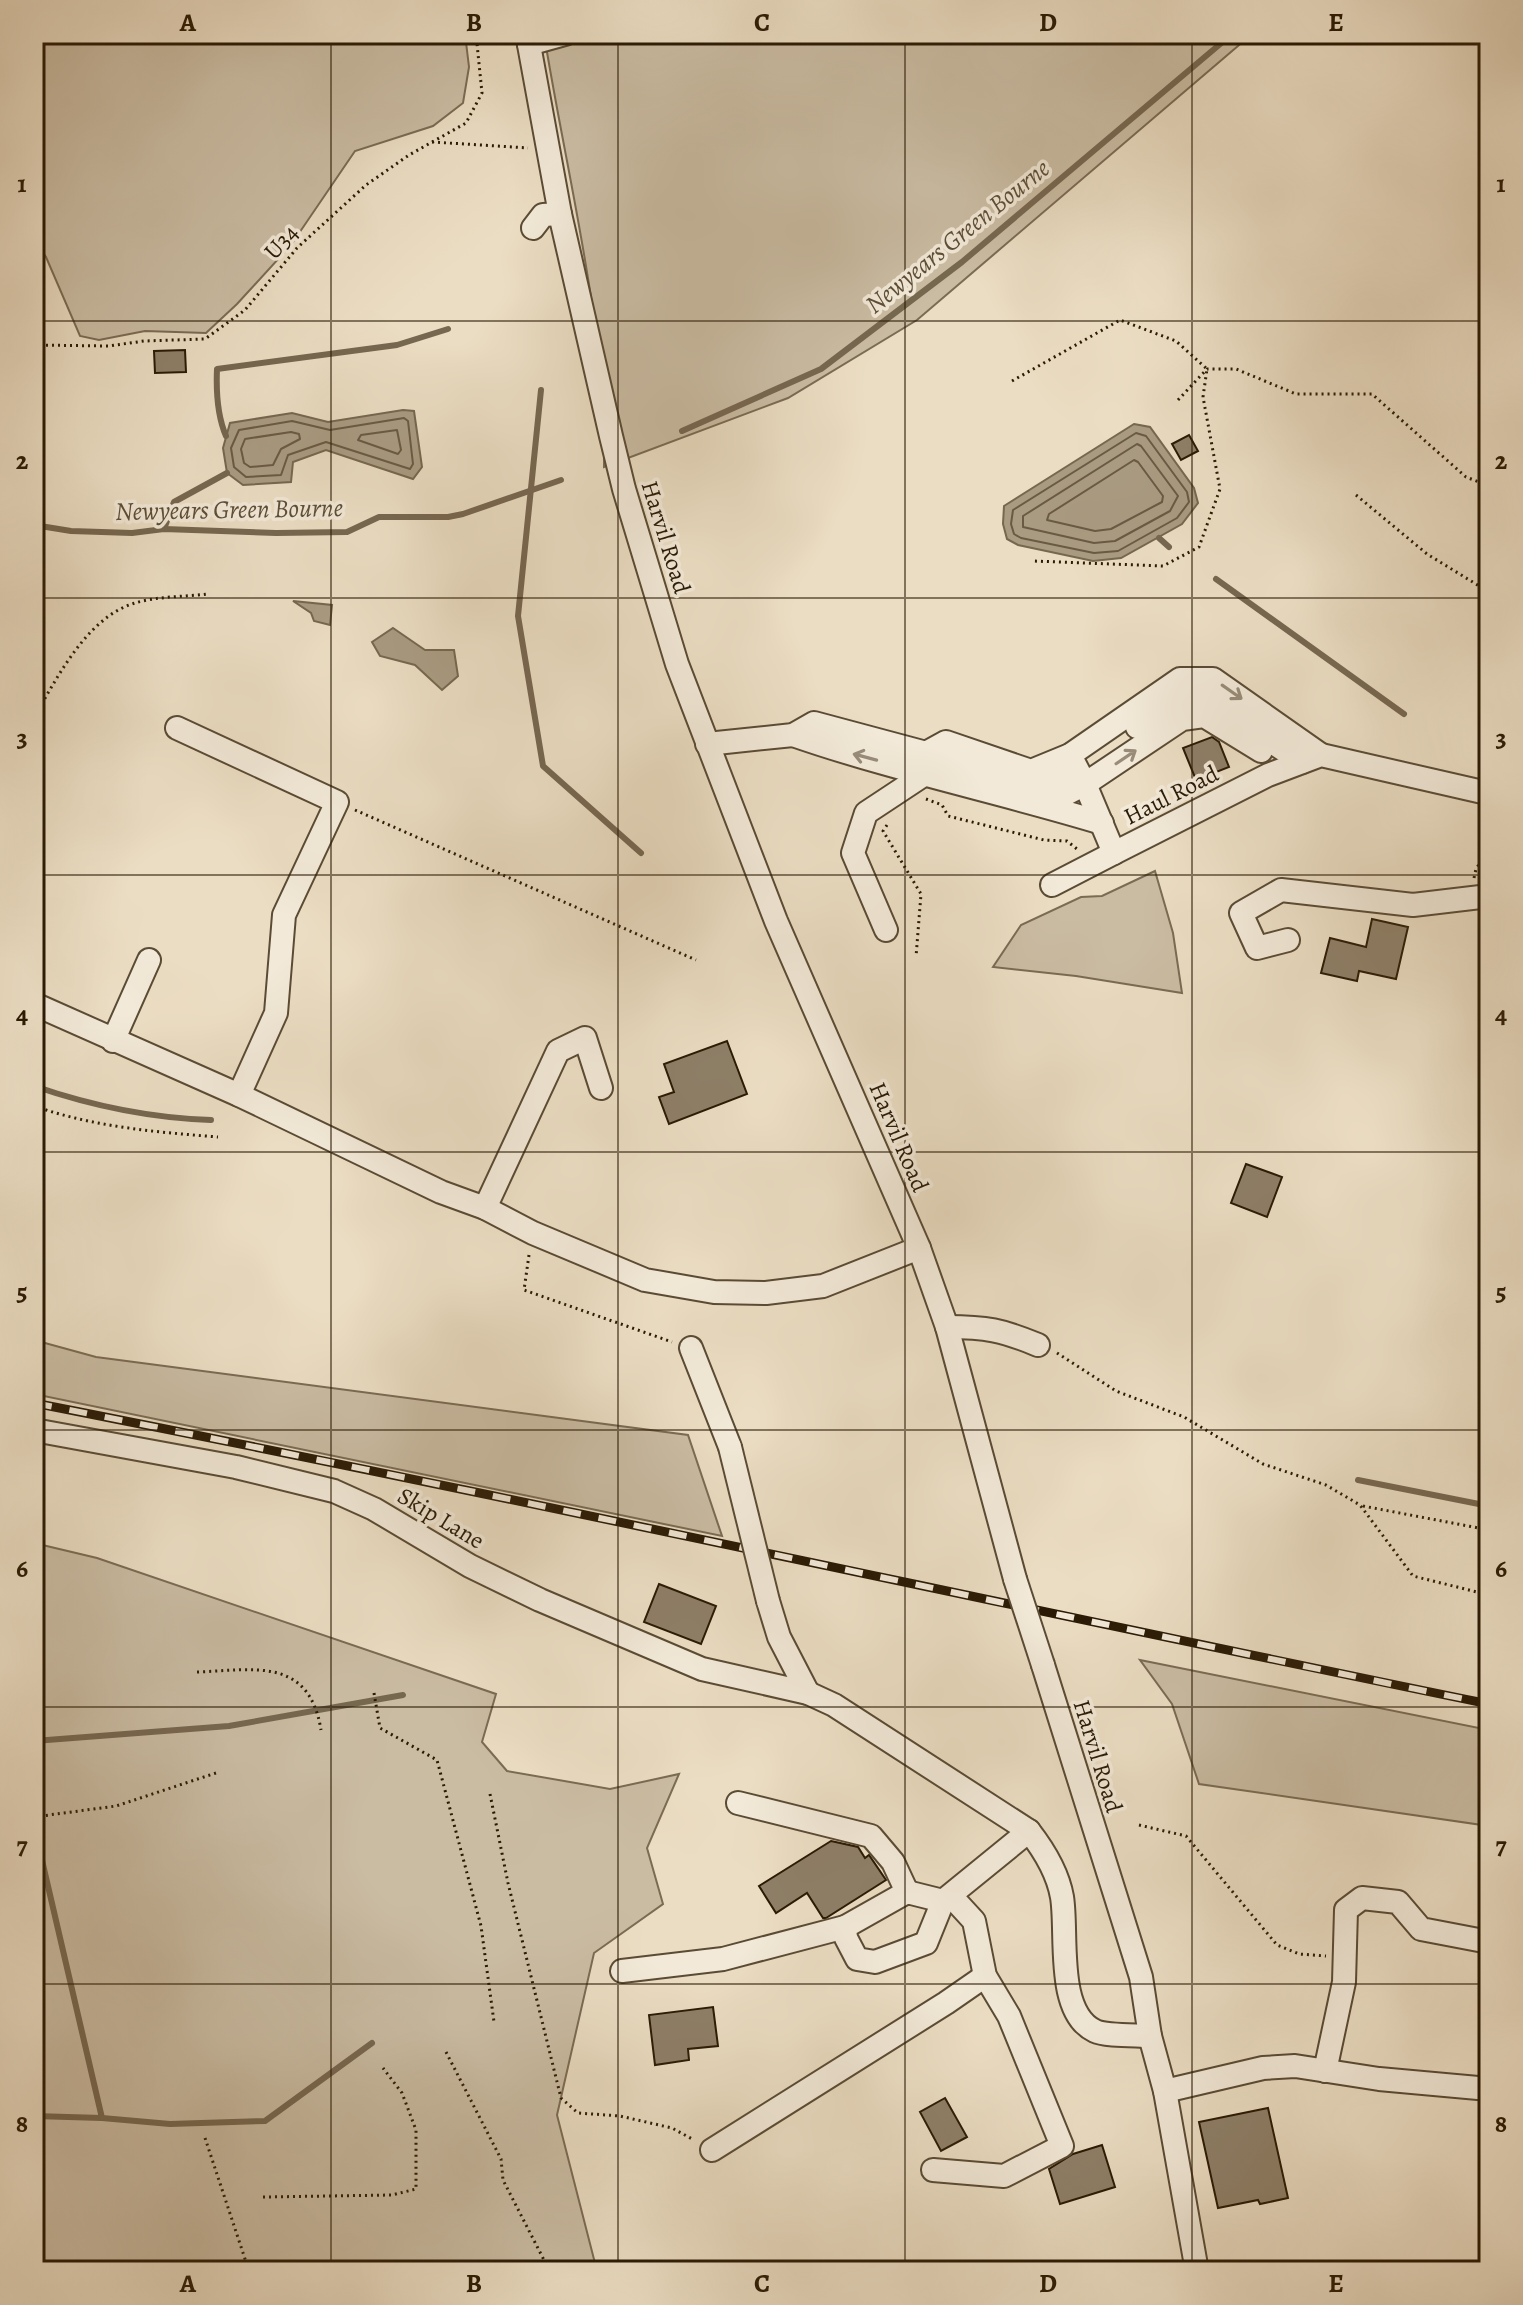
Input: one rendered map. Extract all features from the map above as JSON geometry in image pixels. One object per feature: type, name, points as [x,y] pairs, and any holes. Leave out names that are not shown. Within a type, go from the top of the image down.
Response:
[{"type":"street","points":[[528,39],[565,34]]},
{"type":"street","name":"Harvil Road","points":[[528,39],[560,214],[624,489],[677,664],[707,744],[802,980],[919,1248],[947,1327],[1015,1579],[1141,1977],[1197,2271]]},
{"type":"street","points":[[533,228],[543,215],[560,214]]},
{"type":"street","points":[[886,930],[853,853],[866,813],[926,763],[946,742],[1031,771],[1077,769],[1180,679],[1213,679],[1304,761]]},
{"type":"street","points":[[926,763],[1030,788],[1182,719],[1204,716],[1304,761],[1487,793],[1489,796]]},
{"type":"street","points":[[707,744],[793,735],[814,723],[1102,823]]},
{"type":"street","points":[[177,728],[337,802],[284,915],[276,1013],[239,1095]]},
{"type":"street","name":"Haul Road","points":[[1077,769],[1114,853],[1268,775],[1304,761]]},
{"type":"street","points":[[1052,885],[1114,853]]},
{"type":"street","points":[[1288,940],[1257,948],[1241,913],[1281,890],[1413,905],[1489,896]]},
{"type":"street","points":[[113,1041],[149,960]]},
{"type":"street","points":[[34,1004],[239,1095],[533,1233],[645,1280],[714,1292],[766,1293],[823,1286],[919,1248]]},
{"type":"street","points":[[485,1208],[558,1051],[585,1038],[601,1088]]},
{"type":"street","points":[[947,1327],[984,1327],[1005,1331],[1038,1345]]},
{"type":"street","points":[[691,1348],[730,1447],[779,1637],[808,1693]]},
{"type":"street","name":"Skip Lane","points":[[34,1430],[236,1467],[334,1491],[374,1509],[470,1566],[672,1657],[702,1669],[808,1693],[834,1705],[1029,1831]]},
{"type":"street","points":[[738,1803],[871,1836],[893,1862],[907,1892]]},
{"type":"street","points":[[845,1927],[846,1938],[857,1959],[875,1962],[926,1943],[947,1898],[1029,1831],[1043,1849],[1062,1896],[1065,1958],[1073,2011],[1095,2032],[1150,2036]]},
{"type":"street","points":[[622,1971],[723,1959],[845,1927],[907,1892],[947,1898],[974,1921],[985,1976],[1009,2016],[1062,2146],[1004,2176],[933,2170]]},
{"type":"street","points":[[1325,2071],[1344,1982],[1346,1910],[1362,1898],[1398,1902],[1421,1929],[1489,1942]]},
{"type":"street","points":[[712,2150],[985,1976]]},
{"type":"street","points":[[1165,2091],[1263,2068],[1295,2066],[1379,2079],[1489,2089]]},
{"type":"path","name":"U34","points":[[34,345],[109,346],[144,341],[205,339],[245,310],[297,248],[366,185],[466,123],[482,93],[476,34]]},
{"type":"path","points":[[432,142],[549,150]]},
{"type":"path","points":[[1012,381],[1120,320],[1176,341],[1207,369],[1236,369],[1296,394],[1372,394],[1466,477],[1489,486]]},
{"type":"path","points":[[1178,400],[1207,369]]},
{"type":"path","points":[[1033,561],[1163,566],[1199,547],[1220,489],[1203,397],[1207,369]]},
{"type":"path","points":[[1356,495],[1427,554],[1489,592]]},
{"type":"path","points":[[34,703],[44,700],[67,659],[110,614],[134,603],[208,594]]},
{"type":"path","points":[[337,802],[696,960]]},
{"type":"path","points":[[34,1106],[63,1116],[127,1130],[218,1137]]},
{"type":"path","points":[[533,1233],[524,1290],[691,1348]]},
{"type":"path","points":[[1038,1345],[1066,1357],[1116,1391],[1184,1417],[1263,1464],[1326,1485],[1360,1505],[1489,1530]]},
{"type":"path","points":[[1360,1505],[1413,1576],[1489,1595]]},
{"type":"path","points":[[197,1672],[283,1672],[299,1684],[313,1704],[321,1730]]},
{"type":"path","points":[[374,1693],[380,1728],[437,1760],[481,1926],[494,2022]]},
{"type":"path","points":[[34,1817],[116,1806],[216,1773]]},
{"type":"path","points":[[490,1794],[508,1883],[561,2098],[578,2113],[620,2116],[672,2128],[712,2150]]},
{"type":"path","points":[[1139,1825],[1186,1836],[1277,1945],[1299,1954],[1326,1956],[1344,1982]]},
{"type":"path","points":[[446,2052],[501,2159],[503,2180],[545,2262]]},
{"type":"path","points":[[263,2197],[392,2195],[416,2189],[416,2130],[402,2093],[383,2068]]},
{"type":"path","points":[[205,2138],[249,2271]]},
{"type":"shaded area","points":[[34,34],[465,34],[469,67],[463,103],[433,126],[355,151],[291,245],[206,333],[145,331],[99,340],[80,336],[46,257],[34,238]]},
{"type":"shaded area","points":[[544,34],[1252,34],[917,320],[788,398],[604,467],[603,412],[592,304]]},
{"type":"shaded area","points":[[1155,871],[1173,933],[1182,993],[993,967],[1021,925],[1081,897],[1102,896]]},
{"type":"shaded area","points":[[34,1340],[96,1357],[688,1435],[722,1536],[34,1394]]},
{"type":"shaded area","points":[[34,1543],[97,1558],[496,1694],[482,1742],[507,1771],[610,1789],[679,1774],[647,1848],[663,1904],[594,1953],[557,2115],[597,2271],[34,2271]]},
{"type":"shaded area","points":[[1140,1660],[1489,1730],[1489,1826],[1199,1784],[1172,1704]]},
{"type":"water","points":[[414,411],[422,467],[413,479],[326,450],[293,462],[291,482],[243,485],[227,473],[223,448],[230,423],[292,413],[328,422]]},
{"type":"water","points":[[1134,424],[1150,427],[1194,488],[1198,503],[1182,524],[1121,558],[1093,561],[1018,545],[1007,539],[1003,524],[1004,506]]},
{"type":"water","points":[[293,601],[332,605],[330,625],[314,621],[311,613]]},
{"type":"water","points":[[393,628],[425,650],[454,650],[458,676],[442,690],[415,665],[380,656],[372,642]]},
{"type":"building","points":[[185,350],[186,372],[155,373],[154,351]]},
{"type":"building","points":[[1189,435],[1198,451],[1181,460],[1172,444]]},
{"type":"building","points":[[1212,737],[1219,742],[1229,767],[1196,780],[1183,748]]},
{"type":"building","points":[[1372,919],[1408,927],[1396,979],[1359,971],[1357,981],[1321,973],[1330,938],[1366,947]]},
{"type":"building","points":[[727,1041],[747,1094],[669,1124],[659,1097],[674,1092],[664,1064]]},
{"type":"building","points":[[1246,1164],[1282,1177],[1267,1217],[1231,1203]]},
{"type":"building","points":[[659,1584],[716,1606],[701,1644],[644,1622]]},
{"type":"building","points":[[831,1841],[858,1847],[865,1858],[869,1855],[886,1880],[826,1918],[807,1893],[776,1913],[759,1886]]},
{"type":"building","points":[[713,2007],[718,2046],[688,2049],[689,2060],[655,2065],[649,2015]]},
{"type":"building","points":[[945,2098],[967,2137],[941,2151],[920,2112]]},
{"type":"building","points":[[1268,2108],[1288,2198],[1218,2208],[1199,2122]]},
{"type":"building","points":[[1102,2145],[1115,2187],[1060,2204],[1049,2169],[1073,2154]]},
{"type":"waterway","name":"Newyears Green Bourne","points":[[682,431],[821,369],[962,262],[1232,34]]},
{"type":"waterway","points":[[226,436],[218,403],[217,369],[397,345],[448,329]]},
{"type":"waterway","points":[[541,390],[518,616],[543,766],[641,853]]},
{"type":"waterway","points":[[164,529],[174,502],[227,473]]},
{"type":"waterway","name":"Newyears Green Bourne","points":[[34,525],[71,531],[132,533],[164,529],[347,532],[379,517],[448,517],[463,514],[561,480]]},
{"type":"waterway","points":[[1159,538],[1169,547]]},
{"type":"waterway","points":[[1216,579],[1404,714]]},
{"type":"waterway","points":[[34,1086],[121,1110],[211,1120]]},
{"type":"waterway","points":[[1358,1480],[1489,1506]]},
{"type":"waterway","points":[[34,1741],[229,1726],[403,1695]]},
{"type":"waterway","points":[[34,1826],[102,2118],[34,2116]]},
{"type":"waterway","points":[[102,2118],[170,2124],[265,2121],[372,2043]]},
{"type":"railway","points":[[34,1403],[1489,1704]]}]
